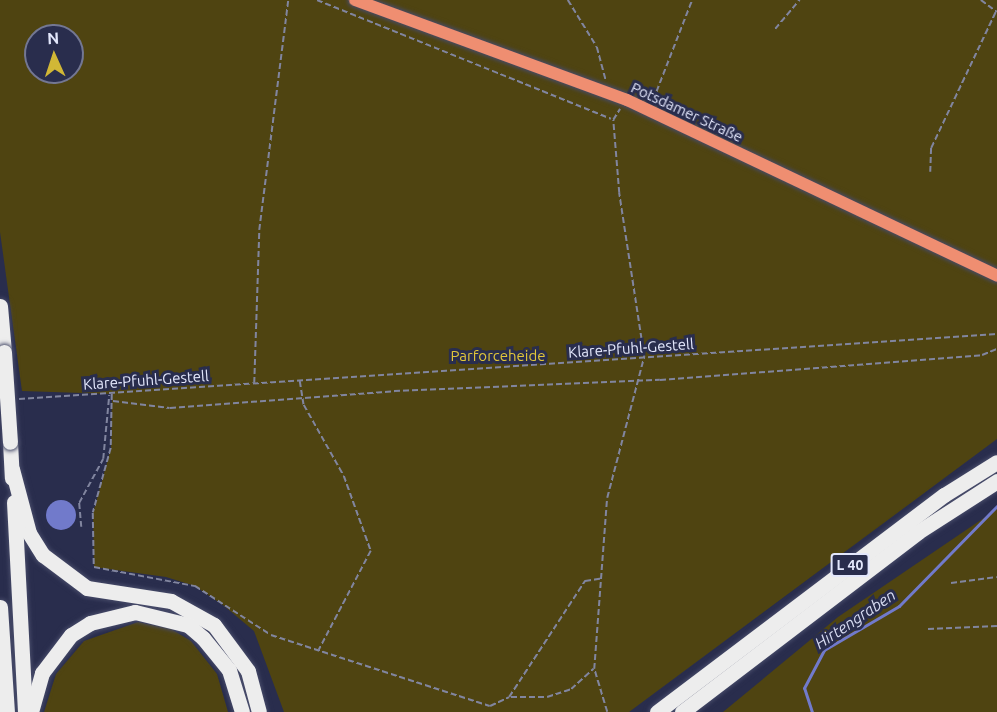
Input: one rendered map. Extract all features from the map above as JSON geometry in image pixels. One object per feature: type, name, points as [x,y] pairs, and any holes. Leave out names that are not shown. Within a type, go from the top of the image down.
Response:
[{"type":"highway","points":[[0,306],[12,469],[25,712]]},
{"type":"highway","name":"L 40","points":[[657,712],[944,495],[997,462]]},
{"type":"highway","points":[[12,469],[29,533],[43,555],[87,588],[171,601],[214,625],[248,671],[259,712]]},
{"type":"highway","name":"L 40","points":[[682,712],[918,532],[997,481]]},
{"type":"highway","points":[[0,607],[7,712]]},
{"type":"highway","points":[[31,712],[42,674],[71,635],[90,623],[135,612],[188,625],[203,638],[230,670],[242,712]]},
{"type":"street","name":"Potsdamer Straße","points":[[355,0],[627,100],[997,276]]},
{"type":"path","points":[[254,384],[259,230],[288,0]]},
{"type":"path","points":[[317,0],[613,120]]},
{"type":"path","points":[[568,0],[597,47],[607,82],[627,100],[613,120],[644,357],[607,498],[603,578],[594,669],[607,712]]},
{"type":"path","points":[[653,100],[692,0]]},
{"type":"path","points":[[775,29],[800,0]]},
{"type":"path","points":[[930,172],[931,148],[997,11],[981,0]]},
{"type":"path","name":"Klare-Pfuhl-Gestell","points":[[15,399],[997,334]]},
{"type":"path","points":[[113,401],[170,408],[640,378],[807,371],[982,356],[997,349]]},
{"type":"path","points":[[300,381],[304,398],[363,519],[370,551],[319,651]]},
{"type":"path","points":[[110,394],[113,401],[111,448],[93,513],[94,567],[195,586],[271,635],[490,706],[509,697],[547,697],[571,689],[594,669]]},
{"type":"path","points":[[81,527],[80,502],[103,459],[110,394]]},
{"type":"path","points":[[951,583],[997,577]]},
{"type":"path","points":[[509,697],[585,581],[603,578]]},
{"type":"path","points":[[928,628],[997,626]]},
{"type":"green space","name":"Parforceheide","points":[[0,0],[997,0],[997,439],[629,712],[284,712],[254,631],[223,605],[195,586],[166,577],[94,567],[93,513],[111,448],[112,394],[22,391],[0,232]]},
{"type":"green space","points":[[997,509],[997,712],[723,712],[838,617]]},
{"type":"green space","points":[[138,622],[171,629],[191,641],[217,674],[228,712],[44,712],[56,674],[84,641]]},
{"type":"water","points":[[61,500],[72,504],[76,515],[72,526],[61,530],[50,526],[46,515],[50,504]]},
{"type":"waterway","name":"Hirtengraben","points":[[812,712],[804,688],[824,650],[899,606],[997,506]]}]
